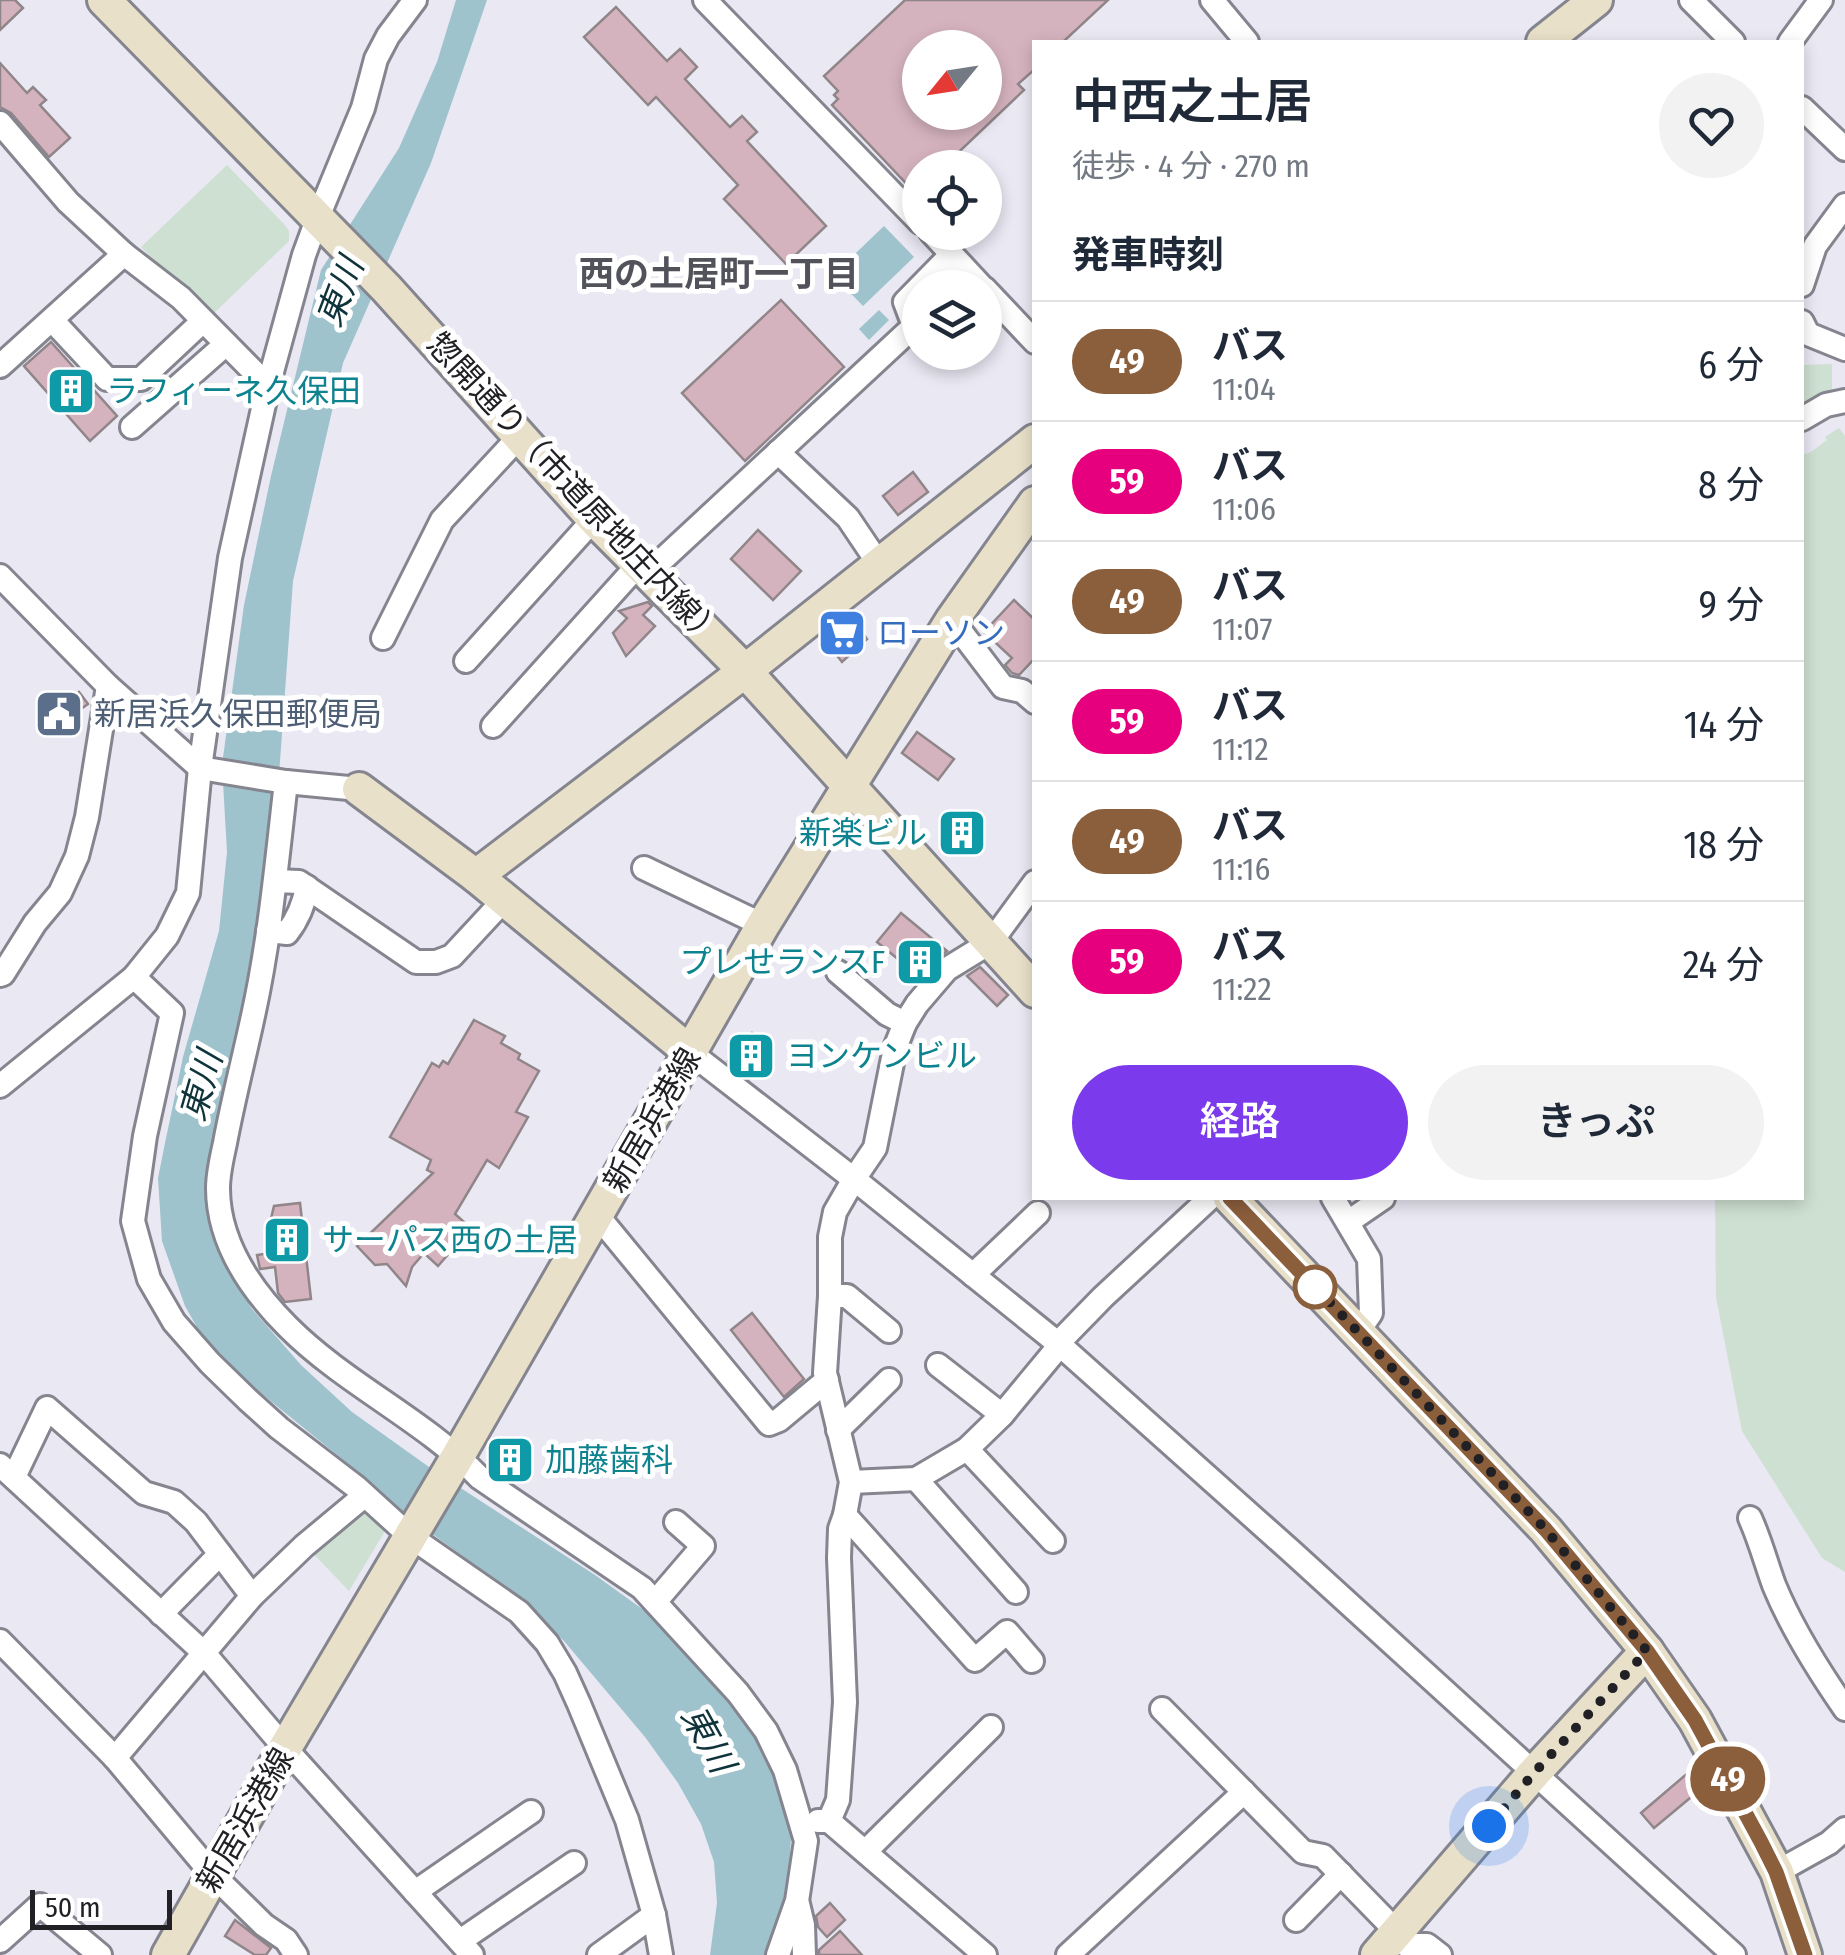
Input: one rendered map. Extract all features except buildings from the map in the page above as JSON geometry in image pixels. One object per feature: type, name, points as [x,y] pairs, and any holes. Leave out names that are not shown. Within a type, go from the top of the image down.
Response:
[{"type":"street","name":"惣開通り（市道原地庄内線）","points":[[104,0],[386,288],[594,519],[745,671],[1032,988]]},
{"type":"street","points":[[0,1086],[134,978],[166,936],[188,893],[207,769],[230,558],[268,386],[304,255],[323,223],[364,108],[376,59],[415,0]]},
{"type":"street","points":[[706,0],[902,203]]},
{"type":"street","points":[[1212,0],[1245,40]]},
{"type":"street","points":[[1545,40],[1596,0]]},
{"type":"street","points":[[1691,0],[1732,40]]},
{"type":"street","points":[[1791,40],[1821,0]]},
{"type":"street","points":[[1804,110],[1845,149]]},
{"type":"street","points":[[4,138],[124,254],[181,298],[268,386]]},
{"type":"street","points":[[1804,280],[1815,246],[1845,205]]},
{"type":"street","points":[[948,250],[967,270]]},
{"type":"street","points":[[0,366],[124,254]]},
{"type":"street","points":[[492,726],[643,569],[778,452],[914,326],[904,302],[952,254]]},
{"type":"street","points":[[1002,307],[1032,339]]},
{"type":"street","points":[[52,320],[107,380],[141,379],[203,320]]},
{"type":"street","points":[[1804,326],[1808,334],[1845,348]]},
{"type":"street","points":[[132,427],[226,344]]},
{"type":"street","points":[[1804,418],[1826,405],[1845,401]]},
{"type":"street","points":[[383,638],[442,520],[520,436]]},
{"type":"street","points":[[476,876],[745,671],[1032,443]]},
{"type":"street","points":[[778,452],[848,518],[878,564]]},
{"type":"street","name":"新居浜港線","points":[[168,1955],[763,925],[952,620],[1032,508]]},
{"type":"street","points":[[466,662],[594,519]]},
{"type":"street","points":[[0,576],[108,686],[207,769],[359,789],[476,876],[1060,1345],[1734,1955]]},
{"type":"street","points":[[952,620],[1003,687],[1022,691],[1032,699]]},
{"type":"street","points":[[0,976],[35,922],[60,893],[78,856],[108,686]]},
{"type":"street","points":[[284,781],[268,931],[218,1189],[234,1259],[286,1326],[324,1359],[480,1478],[642,1588],[738,1693],[766,1731],[785,1770],[806,1841],[797,1901],[778,1955]]},
{"type":"street","points":[[644,868],[763,925]]},
{"type":"street","points":[[275,881],[299,882],[416,962],[436,962],[452,956],[504,900]]},
{"type":"street","points":[[829,1821],[838,1800],[845,1702],[839,1558],[840,1529],[850,1482],[827,1380],[830,1237],[835,1212],[875,1148],[895,1048],[905,1023],[947,969],[991,942],[1032,886]]},
{"type":"street","points":[[268,931],[287,933],[295,923],[307,887]]},
{"type":"street","points":[[838,972],[886,1014],[905,1023]]},
{"type":"street","points":[[134,978],[172,1013],[144,1136],[133,1222],[150,1279],[174,1322],[210,1363],[279,1428],[411,1536],[519,1612],[547,1643],[580,1704],[626,1820],[654,1915],[661,1955]]},
{"type":"street","points":[[850,1482],[916,1479],[967,1450],[1002,1415],[1064,1337],[1102,1297],[1208,1200]]},
{"type":"street","points":[[1232,1200],[1546,1530],[1647,1651],[1695,1720],[1776,1872],[1805,1955]]},
{"type":"street","points":[[1334,1200],[1369,1259],[1372,1313],[1358,1332]]},
{"type":"street","points":[[1348,1222],[1380,1200]]},
{"type":"street","points":[[973,1276],[1038,1213]]},
{"type":"street","points":[[597,1215],[770,1424],[827,1380]]},
{"type":"street","points":[[830,1296],[846,1296],[889,1331]]},
{"type":"street","points":[[938,1364],[1002,1415]]},
{"type":"street","points":[[838,1430],[889,1380]]},
{"type":"street","points":[[252,1596],[196,1522],[174,1502],[144,1493],[47,1408],[7,1471],[202,1652],[466,1948],[574,1863]]},
{"type":"street","points":[[967,1450],[1053,1541]]},
{"type":"street","points":[[916,1479],[1016,1592]]},
{"type":"street","points":[[115,1758],[252,1596],[364,1496]]},
{"type":"street","points":[[845,1515],[975,1660],[1006,1632],[1032,1661]]},
{"type":"street","points":[[1750,1518],[1774,1584],[1803,1644],[1845,1709]]},
{"type":"street","points":[[655,1602],[703,1546],[676,1522]]},
{"type":"street","points":[[161,1614],[220,1554]]},
{"type":"street","points":[[0,1641],[115,1758],[213,1875],[264,1925],[286,1940],[296,1955]]},
{"type":"street","points":[[1389,1942],[1534,1773],[1647,1651]]},
{"type":"street","points":[[1162,1709],[1303,1852],[1323,1856],[1341,1874],[1389,1942],[1427,1945],[1440,1955]]},
{"type":"street","points":[[866,1852],[991,1727]]},
{"type":"street","points":[[1068,1955],[1244,1792]]},
{"type":"street","points":[[415,1892],[531,1812]]},
{"type":"street","points":[[802,1821],[829,1821],[985,1955]]},
{"type":"street","points":[[1776,1872],[1829,1843],[1845,1829]]},
{"type":"street","points":[[1296,1920],[1341,1874]]},
{"type":"street","points":[[797,1901],[804,1955]]},
{"type":"street","points":[[0,1942],[40,1905],[100,1955]]},
{"type":"street","points":[[599,1955],[654,1915]]},
{"type":"green space","points":[[227,165],[284,224],[289,241],[209,318],[141,247]]},
{"type":"green space","points":[[1832,364],[1832,398],[1804,413],[1804,365]]},
{"type":"green space","points":[[1839,428],[1845,436],[1845,1572],[1822,1558],[1742,1431],[1716,1297],[1715,1200],[1804,1200],[1804,454],[1827,440],[1825,437]]},
{"type":"green space","points":[[360,1504],[383,1522],[385,1531],[349,1591],[308,1548]]},
{"type":"water","name":"東川","points":[[456,0],[487,0],[431,163],[343,363],[293,581],[266,904],[217,1151],[227,1265],[252,1309],[301,1365],[352,1412],[645,1611],[745,1710],[777,1771],[792,1820],[787,1908],[773,1955],[710,1955],[717,1903],[714,1862],[701,1824],[645,1737],[564,1641],[527,1607],[405,1514],[240,1376],[203,1338],[185,1306],[162,1241],[158,1178],[183,1057],[219,931],[227,852],[222,765],[244,605],[271,476],[321,270],[399,148],[437,62]]},
{"type":"water","points":[[884,226],[902,245],[902,250],[914,257],[863,306],[833,275]]},
{"type":"water","points":[[879,310],[889,320],[869,340],[859,329]]},
{"type":"bus line","name":"49","points":[[1232,1200],[1546,1530],[1647,1651],[1695,1720],[1761,1842],[1776,1872],[1805,1955]]},
{"type":"place","name":"ラフィーネ久保田","points":[[71,391]]},
{"type":"place","name":"ローソン","points":[[842,633]]},
{"type":"place","name":"新居浜久保田郵便局","points":[[59,714]]},
{"type":"place","name":"新楽ビル","points":[[962,833]]},
{"type":"place","name":"プレせランスF","points":[[920,962]]},
{"type":"place","name":"ヨンケンビル","points":[[751,1056]]},
{"type":"place","name":"サーパス西の土居","points":[[287,1240]]},
{"type":"place","name":"加藤歯科","points":[[510,1460]]},
{"type":"district","name":"西の土居町一丁目","points":[[719,274]]},
{"type":"route","points":[[1315,1287],[1304,1275],[1546,1530],[1647,1651],[1489,1826]]}]
